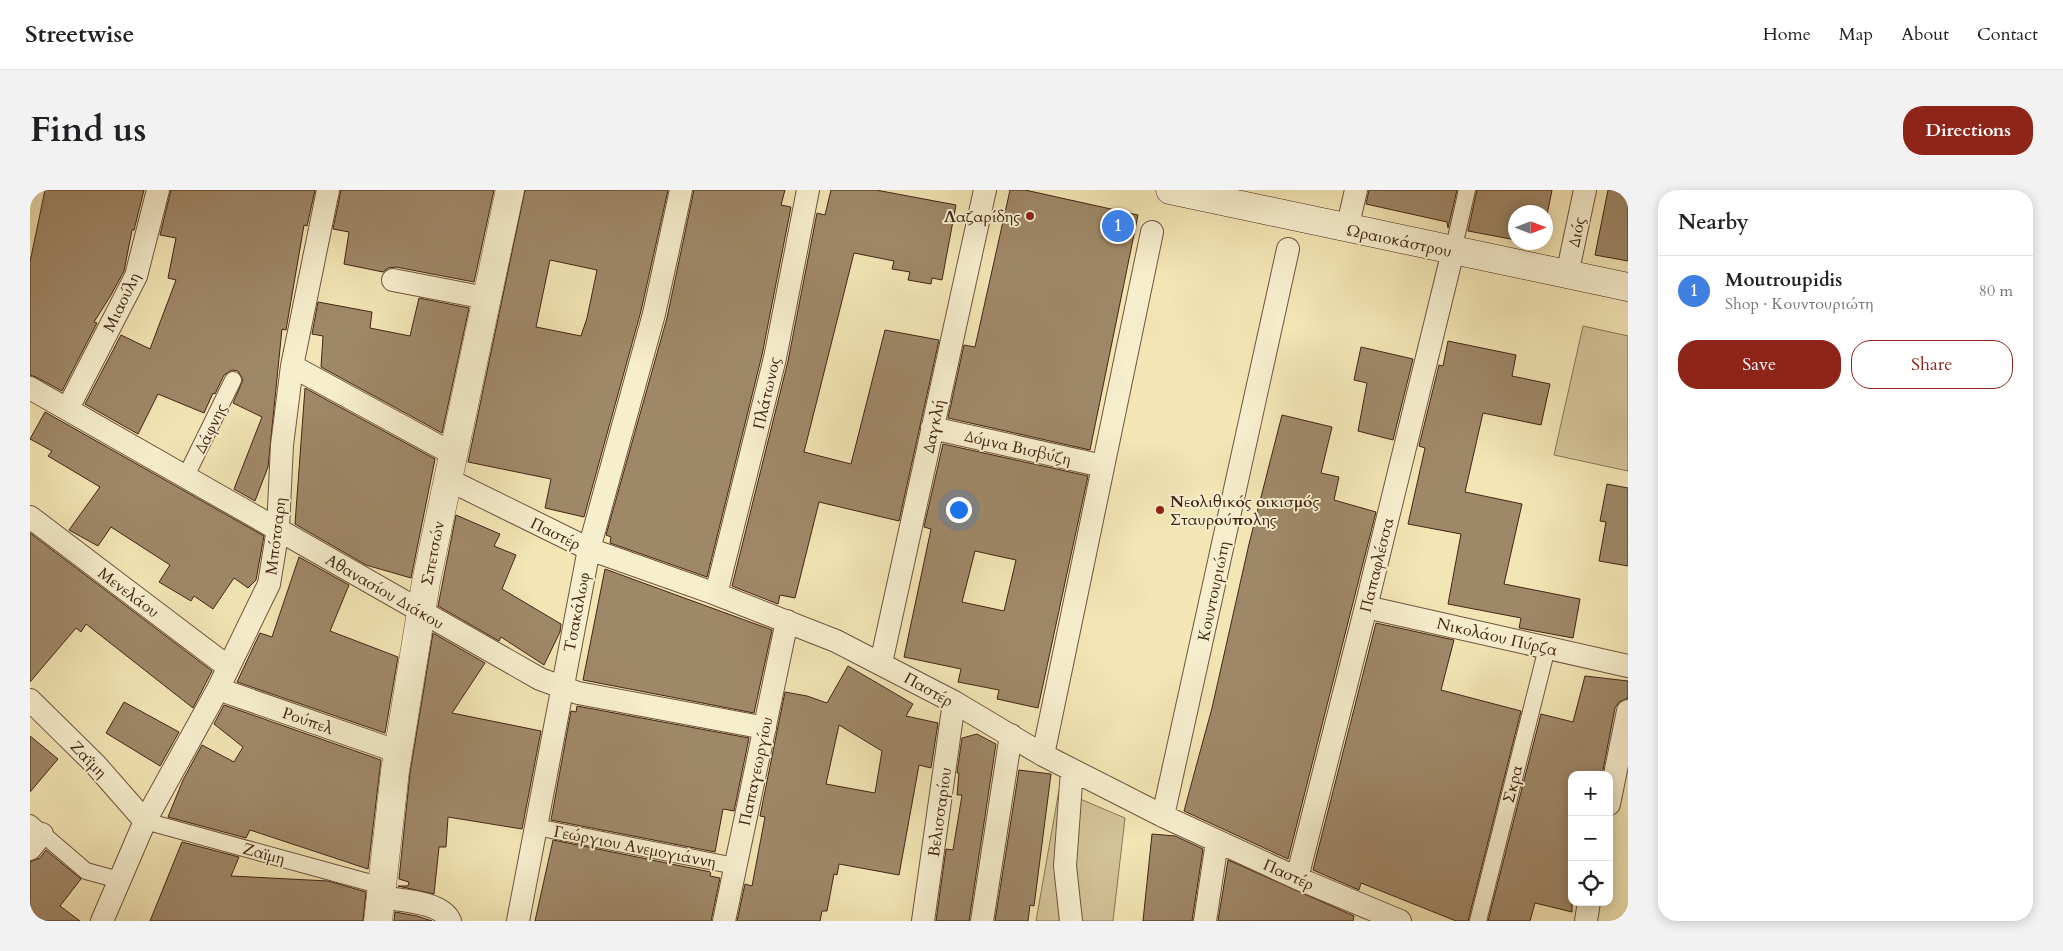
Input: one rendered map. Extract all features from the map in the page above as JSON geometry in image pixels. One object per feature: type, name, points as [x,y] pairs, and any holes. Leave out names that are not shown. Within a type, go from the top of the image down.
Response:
[{"type":"street","name":"Μιαούλη","points":[[68,408],[136,276],[158,190]]},
{"type":"street","name":"Μπότσαρη","points":[[102,921],[145,820],[218,689],[269,584],[278,529],[282,445],[292,366],[328,190]]},
{"type":"street","name":"Σπετσών","points":[[380,901],[399,752],[430,560],[510,190]]},
{"type":"street","name":"Τσακάλωφ","points":[[518,921],[589,549],[654,314],[681,190]]},
{"type":"street","name":"Πλάτωνος","points":[[716,594],[775,358],[808,190]]},
{"type":"street","name":"Δαγκλή","points":[[881,663],[985,190]]},
{"type":"street","name":"Ωραιοκάστρου","points":[[1170,190],[1628,288]]},
{"type":"street","points":[[1347,229],[1356,190]]},
{"type":"street","points":[[1453,251],[1467,190]]},
{"type":"street","name":"Διός","points":[[1567,274],[1586,190]]},
{"type":"street","points":[[1043,755],[1152,232]]},
{"type":"street","name":"Κουντουριώτη","points":[[1163,816],[1288,249]]},
{"type":"street","name":"Παπαφλέσσα","points":[[1297,878],[1366,607],[1453,251]]},
{"type":"street","points":[[393,280],[486,298]]},
{"type":"street","name":"Παστέρ","points":[[292,366],[450,467],[589,549],[716,594],[836,641],[954,702],[1043,755],[1163,816],[1297,878],[1369,915],[1400,921]]},
{"type":"street","name":"Δάφνης","points":[[186,476],[233,380]]},
{"type":"street","name":"Αθανασίου Διάκου","points":[[30,388],[540,679],[578,693],[765,728]]},
{"type":"street","name":"Δόμνα Βισβύζη","points":[[932,428],[1103,466]]},
{"type":"street","name":"Μενελάου","points":[[30,518],[228,667]]},
{"type":"street","name":"Νικολάου Πύρζα","points":[[1366,607],[1628,666]]},
{"type":"street","name":"Παπαγεωργίου","points":[[724,921],[787,621]]},
{"type":"street","name":"Σκρα","points":[[1478,921],[1547,648]]},
{"type":"street","name":"Ρούπελ","points":[[218,689],[399,752]]},
{"type":"street","name":"Ζαΐμη","points":[[30,700],[95,764],[145,820]]},
{"type":"street","name":"Βελισσαρίου","points":[[923,921],[954,702]]},
{"type":"street","points":[[1613,784],[1628,711]]},
{"type":"street","points":[[982,921],[1011,735]]},
{"type":"street","points":[[1071,921],[1066,866],[1072,770]]},
{"type":"street","name":"Ζαϊμη","points":[[145,820],[380,901]]},
{"type":"street","name":"Γεώργιου Ανεμογιάννη","points":[[536,827],[735,866]]},
{"type":"street","points":[[34,835],[86,871],[119,880]]},
{"type":"street","points":[[1205,921],[1217,842]]},
{"type":"street","points":[[380,901],[434,907],[447,914],[450,921]]},
{"type":"street","points":[[1586,921],[1588,906]]},
{"type":"shaded area","points":[[1583,326],[1628,336],[1628,471],[1554,455]]},
{"type":"shaded area","points":[[1059,790],[1125,818],[1113,921],[1036,921]]},
{"type":"building","points":[[45,190],[144,190],[134,230],[132,230],[124,271],[94,322],[97,323],[62,391],[30,375],[30,262]]},
{"type":"building","points":[[171,190],[315,190],[307,226],[304,225],[286,330],[282,329],[268,467],[255,501],[234,489],[262,417],[233,403],[243,380],[238,371],[232,370],[224,375],[204,413],[158,394],[138,434],[85,404],[121,335],[150,349],[176,280],[168,278],[176,238],[160,235]]},
{"type":"building","points":[[341,190],[494,190],[474,282],[396,267],[388,268],[383,272],[344,264],[349,232],[333,229]]},
{"type":"building","points":[[525,190],[668,190],[641,311],[584,517],[545,508],[551,479],[468,462]],"holes":[[[550,260],[597,270],[587,318],[581,336],[536,327]]]},
{"type":"building","points":[[694,190],[785,190],[781,205],[791,207],[762,355],[707,577],[610,543],[611,537],[606,535],[667,318]]},
{"type":"building","points":[[831,190],[876,190],[956,205],[942,280],[932,278],[931,284],[908,280],[910,272],[892,269],[894,261],[854,253],[804,452],[851,464],[885,330],[939,340],[899,521],[819,502],[795,598],[780,595],[778,604],[732,586],[788,361],[817,213],[825,215]]},
{"type":"building","points":[[1010,190],[1025,190],[1138,215],[1090,450],[948,418],[964,345],[975,347]]},
{"type":"building","points":[[1369,190],[1457,190],[1448,228],[1447,222],[1366,204]]},
{"type":"building","points":[[1477,190],[1552,190],[1549,205],[1508,205],[1508,238],[1468,231]]},
{"type":"building","points":[[1608,190],[1628,190],[1628,261],[1595,255]]},
{"type":"building","points":[[419,298],[469,308],[442,433],[321,367],[323,336],[312,334],[318,302],[372,312],[370,328],[410,336]]},
{"type":"building","points":[[1448,341],[1516,355],[1512,376],[1550,384],[1541,425],[1483,413],[1465,492],[1522,504],[1504,584],[1580,599],[1573,638],[1519,628],[1521,618],[1448,604],[1461,534],[1408,524],[1425,448],[1419,446],[1439,365],[1443,366]]},
{"type":"building","points":[[1361,347],[1413,359],[1393,440],[1358,431],[1367,383],[1354,380]]},
{"type":"building","points":[[305,388],[435,459],[411,578],[366,565],[295,524]]},
{"type":"building","points":[[45,412],[264,536],[256,580],[248,588],[234,578],[213,609],[194,596],[191,601],[159,582],[170,565],[111,527],[98,546],[69,530],[100,487],[48,456],[52,451],[30,439]]},
{"type":"building","points":[[1282,415],[1332,427],[1321,473],[1339,477],[1334,500],[1376,512],[1288,859],[1184,811],[1212,708],[1249,544]]},
{"type":"building","points":[[943,444],[1088,476],[1038,708],[997,699],[999,690],[958,682],[961,669],[904,657],[931,529],[924,527]],"holes":[[[975,551],[1016,560],[1004,611],[962,602]]]},
{"type":"building","points":[[1607,484],[1628,488],[1628,566],[1599,561],[1606,522],[1600,521]]},
{"type":"building","points":[[456,515],[500,534],[494,546],[516,555],[502,589],[561,624],[560,632],[544,665],[501,637],[499,641],[438,606]]},
{"type":"building","points":[[30,533],[212,671],[193,708],[86,624],[81,632],[76,628],[30,682]]},
{"type":"building","points":[[299,557],[349,585],[330,631],[398,657],[385,733],[237,682],[260,633],[272,637]]},
{"type":"building","points":[[605,569],[772,630],[754,713],[583,680]]},
{"type":"building","points":[[1376,623],[1454,640],[1441,690],[1521,711],[1468,921],[1456,921],[1361,883],[1359,890],[1313,870]]},
{"type":"building","points":[[433,633],[485,663],[452,713],[541,731],[522,829],[448,817],[446,847],[439,847],[434,894],[398,886],[408,886],[409,882],[399,879],[410,773]]},
{"type":"building","points":[[848,666],[913,704],[906,716],[938,723],[931,768],[919,765],[899,875],[839,864],[837,875],[834,874],[827,911],[822,911],[820,921],[737,921],[745,884],[752,886],[765,817],[760,816],[785,692],[807,696],[827,703]],"holes":[[[839,725],[882,751],[875,793],[826,784]]]},
{"type":"building","points":[[1585,676],[1628,681],[1628,698],[1619,702],[1615,708],[1603,771],[1568,771],[1568,906],[1572,906],[1572,912],[1535,903],[1530,921],[1488,921],[1541,714],[1573,722]]},
{"type":"building","points":[[124,702],[179,732],[160,766],[106,733]]},
{"type":"building","points":[[224,705],[381,760],[368,869],[250,830],[246,838],[168,817],[183,780],[202,745],[234,762],[243,747],[214,724]]},
{"type":"building","points":[[577,706],[749,738],[734,811],[723,809],[715,852],[551,820],[571,711],[576,712]]},
{"type":"building","points":[[977,734],[996,744],[969,921],[936,921],[946,849],[953,850],[962,795],[957,795],[959,773],[957,773],[962,738]]},
{"type":"building","points":[[30,736],[58,759],[30,792]]},
{"type":"building","points":[[1019,770],[1051,774],[1034,906],[1030,905],[1028,921],[995,921]]},
{"type":"building","points":[[1152,834],[1175,836],[1203,849],[1192,921],[1143,921]]},
{"type":"building","points":[[553,840],[711,872],[710,876],[720,878],[711,921],[535,921]]},
{"type":"building","points":[[182,842],[239,857],[231,876],[328,881],[366,892],[363,921],[150,921]]},
{"type":"building","points":[[46,850],[81,879],[60,906],[80,921],[30,921],[30,862],[40,858]]},
{"type":"building","points":[[1228,860],[1354,916],[1353,921],[1218,921]]},
{"type":"building","points":[[395,912],[417,916],[432,921],[394,921]]},
{"type":"place","name":"Λαζαρίδης","points":[[1030,216]]},
{"type":"place","name":"Moutroupidis","points":[[1118,226]]},
{"type":"place","name":"Νεολιθικός οικισμός Σταυρούπολης","points":[[1160,510]]}]
